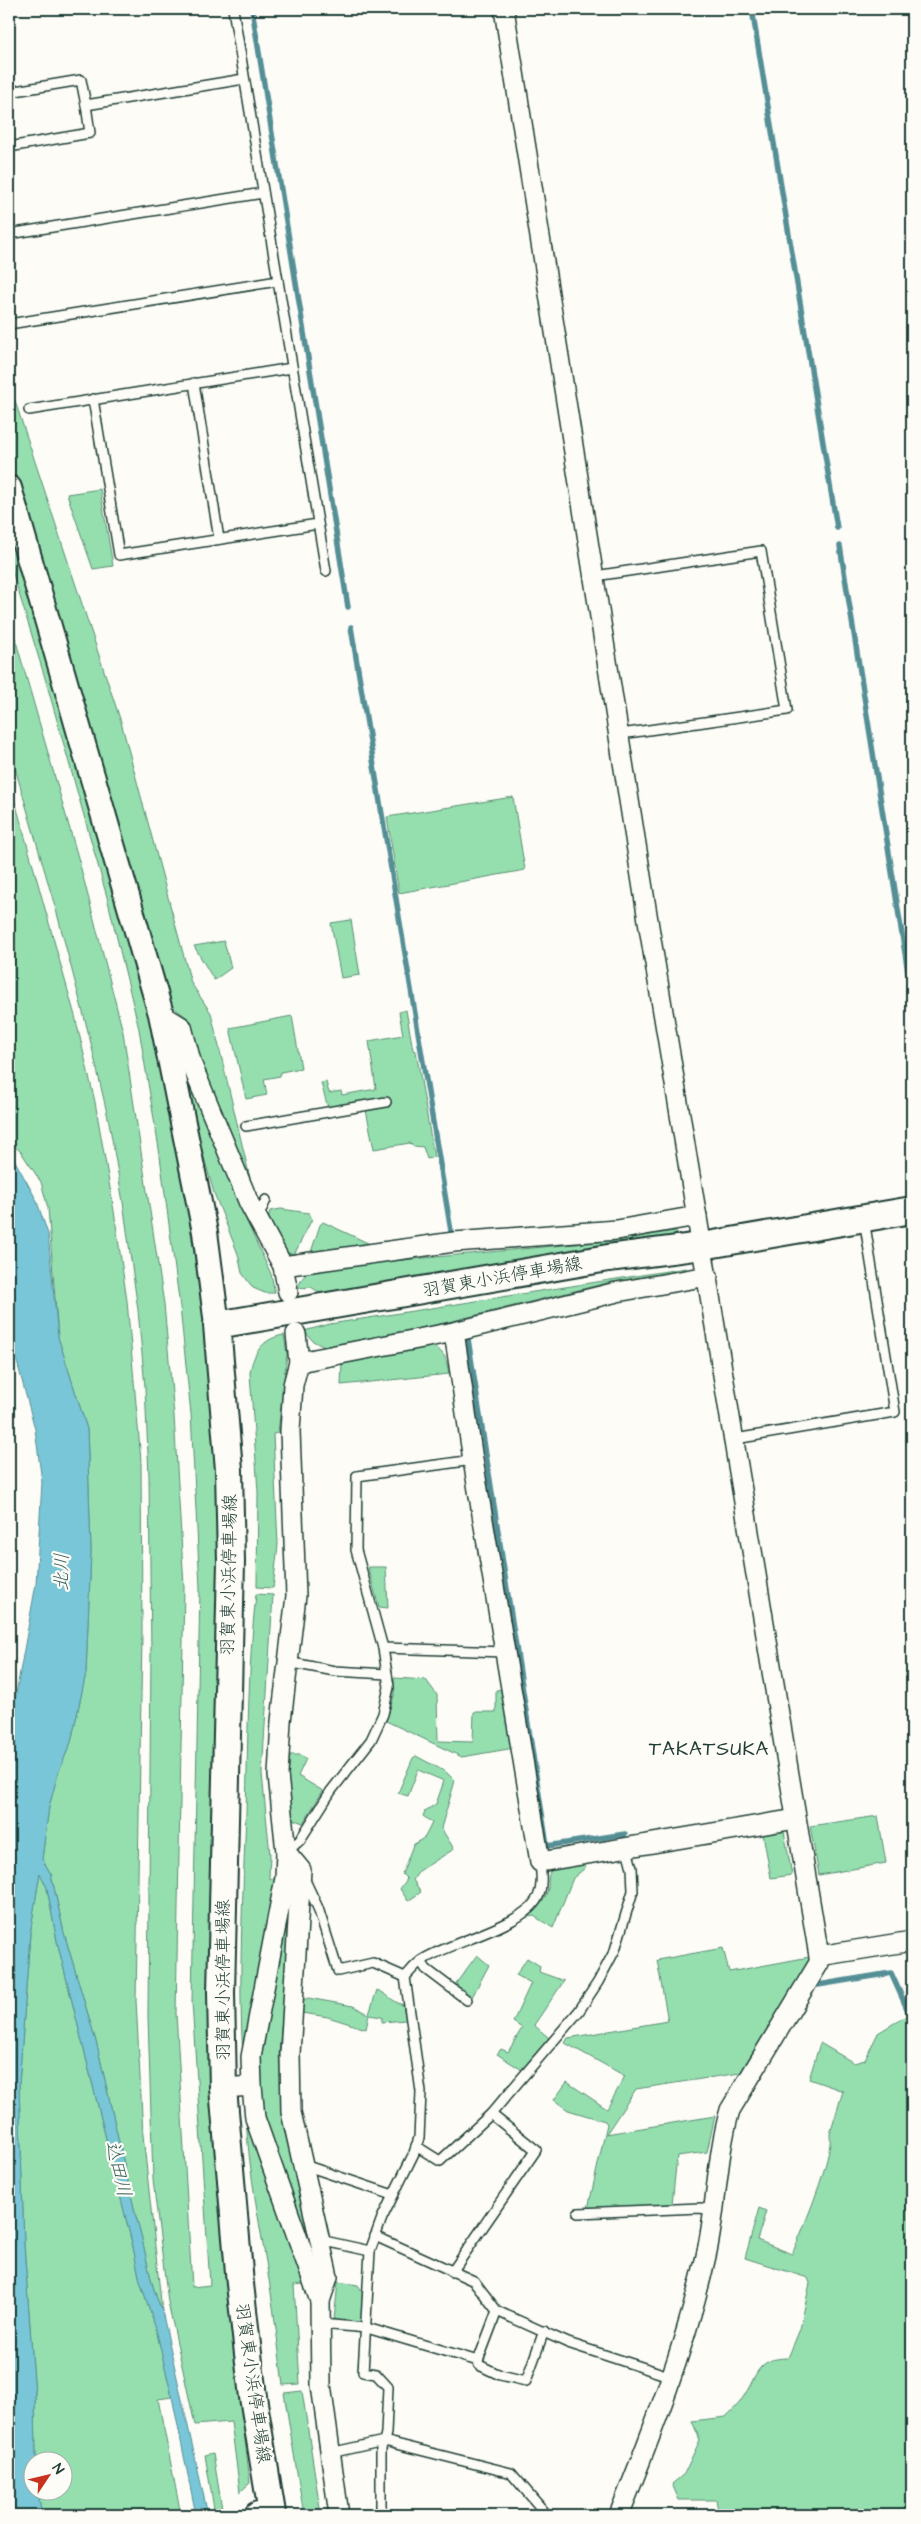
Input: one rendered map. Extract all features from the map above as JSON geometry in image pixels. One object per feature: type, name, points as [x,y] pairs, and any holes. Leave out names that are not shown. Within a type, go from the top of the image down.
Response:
[{"type":"main road","name":"羽賀東小浜停車場線","points":[[268,2514],[247,2350],[223,2088],[221,1993],[231,1537],[227,1425],[217,1325],[608,1258],[702,1246],[912,1210]]},
{"type":"street","points":[[504,9],[697,1216],[819,1956],[819,1963],[730,2110],[722,2137],[707,2253],[699,2287],[672,2377],[619,2515]]},
{"type":"street","points":[[9,488],[161,1014],[205,1232],[217,1325]]},
{"type":"street","points":[[161,1014],[182,1027],[192,1065],[257,1220],[283,1266],[288,1292]]},
{"type":"street","points":[[283,1266],[454,1242],[617,1230],[697,1216]]},
{"type":"street","points":[[299,1362],[454,1332],[617,1292],[708,1276]]},
{"type":"street","points":[[454,1332],[473,1460],[540,1862],[627,1849],[796,1819]]},
{"type":"street","points":[[296,1334],[299,1362],[293,1385],[290,1431],[296,1596],[287,1662],[278,1775],[286,1852],[285,1878],[251,2057],[252,2086],[255,2118],[320,2301],[322,2324],[321,2385],[339,2515]]},
{"type":"street","points":[[286,1852],[301,1870],[290,2054],[291,2112],[328,2277],[320,2301]]},
{"type":"street","points":[[819,1956],[912,1941]]},
{"type":"street","points":[[223,2088],[252,2086]]},
{"type":"lane","points":[[233,9],[326,571]]},
{"type":"lane","points":[[86,105],[244,79]]},
{"type":"lane","points":[[9,92],[81,80],[90,133],[9,147]]},
{"type":"lane","points":[[9,234],[263,193]]},
{"type":"lane","points":[[9,324],[278,280]]},
{"type":"lane","points":[[29,410],[292,368]]},
{"type":"lane","points":[[194,383],[219,539]]},
{"type":"lane","points":[[93,399],[119,555],[318,524]]},
{"type":"lane","points":[[596,576],[761,550],[787,710],[621,734]]},
{"type":"lane","points":[[246,1126],[386,1102]]},
{"type":"lane","points":[[257,1220],[266,1200]]},
{"type":"lane","points":[[735,1439],[895,1412],[864,1218]]},
{"type":"lane","points":[[286,1852],[300,1840],[332,1791],[371,1740],[382,1714],[389,1687],[383,1648],[356,1550],[356,1476],[473,1460]]},
{"type":"lane","points":[[383,1648],[506,1652]]},
{"type":"lane","points":[[287,1662],[335,1671],[387,1674]]},
{"type":"lane","points":[[416,2146],[440,2161],[491,2114],[579,2011],[615,1950],[633,1891],[632,1868],[627,1849]]},
{"type":"lane","points":[[405,1978],[421,1961],[514,1919],[529,1909],[538,1896],[542,1880],[540,1862]]},
{"type":"lane","points":[[301,1870],[318,1908],[338,1971],[373,1963],[405,1978]]},
{"type":"lane","points":[[421,1961],[426,1969],[467,2000]]},
{"type":"lane","points":[[381,2515],[381,2448],[384,2441],[388,2387],[376,2374],[363,2372],[370,2251],[416,2146],[421,2114],[420,2092],[405,1978]]},
{"type":"lane","points":[[452,2272],[536,2150],[491,2114]]},
{"type":"lane","points":[[304,2165],[393,2195]]},
{"type":"lane","points":[[578,2213],[700,2208],[712,2210]]},
{"type":"lane","points":[[375,2236],[474,2281],[497,2312],[568,2343],[672,2377]]},
{"type":"lane","points":[[320,2240],[370,2251]]},
{"type":"lane","points":[[478,2361],[497,2312]]},
{"type":"lane","points":[[322,2324],[367,2328],[478,2361],[479,2365],[500,2375],[526,2382],[544,2331]]},
{"type":"lane","points":[[330,2453],[384,2441],[511,2473],[547,2515]]},
{"type":"green space","points":[[9,383],[121,722],[191,983],[211,1013],[254,1195],[200,1063],[190,1020],[167,1002],[9,467]]},
{"type":"green space","points":[[100,489],[113,566],[93,569],[67,494]]},
{"type":"green space","points":[[9,518],[154,1031],[181,1164],[203,1315],[218,1487],[227,2282],[250,2483],[240,2492],[231,2422],[195,2425],[168,2302],[153,2180],[148,2016],[151,1653],[149,1476],[145,1387],[138,1310],[123,1202],[109,1122],[90,1039],[58,917],[9,747],[9,617],[79,861],[123,1032],[164,1304],[174,1416],[184,1587],[176,2013],[192,2287],[210,2285],[192,2002],[200,1587],[191,1414],[180,1307],[159,1149],[139,1029],[107,897],[45,678],[9,561]]},
{"type":"green space","points":[[9,780],[75,1016],[95,1102],[127,1301],[141,1461],[142,1634],[136,2000],[143,2135],[162,2311],[150,2276],[97,2045],[64,1933],[51,1874],[42,1859],[49,1807],[58,1773],[71,1742],[86,1673],[91,1551],[87,1429],[58,1337],[48,1208],[41,1182],[21,1152],[9,1141]]},
{"type":"green space","points":[[513,797],[525,870],[399,893],[387,817]]},
{"type":"green space","points":[[351,920],[360,975],[341,978],[331,923]]},
{"type":"green space","points":[[224,941],[231,968],[214,980],[194,946]]},
{"type":"green space","points":[[406,1010],[413,1050],[416,1051],[434,1157],[427,1159],[423,1147],[413,1146],[410,1143],[374,1149],[366,1110],[388,1106],[387,1098],[328,1108],[321,1083],[326,1082],[329,1093],[341,1091],[342,1095],[376,1089],[369,1041],[403,1035],[399,1012]]},
{"type":"green space","points":[[292,1016],[301,1068],[281,1072],[280,1076],[264,1079],[267,1095],[246,1099],[230,1028]]},
{"type":"green space","points":[[185,1069],[243,1208],[241,1209],[271,1274],[275,1293],[265,1293],[253,1288],[242,1273],[238,1254],[214,1193],[199,1140]]},
{"type":"green space","points":[[281,1209],[309,1213],[312,1219],[295,1253],[289,1254],[280,1244],[268,1220],[270,1211]]},
{"type":"green space","points":[[323,1222],[370,1244],[311,1252],[320,1225]]},
{"type":"green space","points":[[676,1231],[678,1241],[323,1295],[311,1287],[298,1288],[305,1275],[317,1268],[619,1240]]},
{"type":"green space","points":[[686,1268],[686,1270],[607,1283],[440,1324],[324,1347],[313,1341],[304,1331],[330,1324]]},
{"type":"green space","points":[[284,1335],[287,1354],[278,1433],[273,1434],[278,1545],[273,1588],[257,1587],[258,1492],[250,1373],[251,1366],[260,1348],[270,1339]]},
{"type":"green space","points":[[430,1346],[442,1353],[449,1374],[341,1385],[342,1362]]},
{"type":"green space","points":[[368,1567],[386,1567],[388,1608],[379,1607]]},
{"type":"green space","points":[[256,1594],[273,1595],[262,1774],[270,1855],[269,1878],[277,1879],[243,2059],[241,1998],[242,1936],[250,1676]]},
{"type":"green space","points":[[394,1678],[426,1680],[437,1695],[438,1741],[473,1742],[474,1712],[496,1712],[496,1690],[505,1689],[514,1748],[462,1757],[386,1721],[394,1696]]},
{"type":"green space","points":[[290,1755],[300,1755],[306,1759],[298,1776],[323,1791],[303,1823],[292,1819],[288,1776]]},
{"type":"green space","points":[[416,1756],[446,1772],[455,1781],[441,1828],[454,1849],[419,1871],[413,1880],[421,1892],[408,1901],[400,1889],[407,1879],[402,1874],[413,1845],[425,1837],[432,1823],[423,1816],[425,1811],[436,1804],[444,1781],[418,1770],[408,1796],[398,1793],[413,1758]]},
{"type":"green space","points":[[878,1816],[886,1863],[819,1875],[810,1826]]},
{"type":"green space","points":[[784,1831],[792,1875],[771,1878],[763,1834]]},
{"type":"green space","points":[[586,1863],[585,1868],[573,1878],[553,1928],[534,1916],[527,1917],[543,1901],[552,1869]]},
{"type":"green space","points":[[40,1872],[47,1888],[57,1941],[140,2281],[156,2329],[172,2397],[158,2399],[181,2515],[42,2515],[40,2502],[72,2502],[72,2452],[36,2452],[35,2394],[24,2245],[19,2085],[30,1934]]},
{"type":"green space","points":[[293,1882],[279,2054],[282,2113],[319,2275],[262,2115],[260,2062]]},
{"type":"green space","points":[[723,1948],[729,1972],[809,1957],[809,1961],[740,2073],[636,2089],[606,2134],[715,2116],[707,2152],[677,2156],[672,2204],[588,2209],[607,2124],[605,2121],[568,2110],[554,2100],[567,2082],[607,2109],[625,2076],[565,2043],[568,2038],[668,2021],[657,1960]]},
{"type":"green space","points":[[477,1955],[489,1965],[471,1999],[454,1986]]},
{"type":"green space","points":[[527,1958],[540,1966],[539,1972],[564,1981],[534,2025],[549,2038],[522,2070],[497,2054],[501,2049],[508,2052],[522,2028],[513,2022],[531,1983],[516,1975]]},
{"type":"green space","points":[[377,1990],[403,2005],[406,2020],[382,2022],[382,2017],[369,2015],[366,2029],[328,2017],[302,2013],[302,2001],[308,1998],[353,2006],[369,2014]]},
{"type":"green space","points":[[906,2016],[912,2017],[912,2515],[719,2515],[716,2500],[679,2500],[672,2484],[684,2474],[700,2440],[692,2421],[726,2417],[740,2402],[763,2365],[769,2361],[788,2358],[800,2329],[810,2283],[808,2278],[745,2258],[759,2208],[766,2211],[757,2240],[792,2254],[816,2194],[827,2159],[830,2134],[843,2091],[809,2079],[820,2043],[854,2063],[865,2060],[878,2033]]},
{"type":"green space","points":[[246,2118],[304,2284],[294,2285],[300,2384],[283,2385],[270,2286],[253,2181]]},
{"type":"green space","points":[[338,2282],[358,2285],[364,2294],[363,2318],[358,2323],[334,2320]]},
{"type":"green space","points":[[302,2391],[321,2515],[304,2515],[284,2393]]},
{"type":"green space","points":[[213,2453],[223,2515],[215,2515],[205,2455]]},
{"type":"water","points":[[9,1150],[36,1199],[48,1234],[58,1337],[87,1429],[91,1551],[86,1673],[71,1742],[58,1773],[49,1807],[42,1859],[51,1874],[64,1933],[97,2045],[150,2276],[162,2311],[208,2515],[196,2515],[156,2329],[140,2281],[57,1941],[47,1888],[40,1873],[30,1934],[19,2085],[24,2245],[35,2394],[36,2452],[22,2452],[22,2502],[40,2502],[42,2515],[9,2515],[9,1732],[36,1584],[42,1482],[35,1429],[9,1332]]},
{"type":"waterway","points":[[252,9],[348,607]]},
{"type":"waterway","points":[[752,9],[837,528]]},
{"type":"waterway","points":[[840,546],[912,997]]},
{"type":"waterway","points":[[351,627],[451,1231]]},
{"type":"waterway","points":[[468,1339],[547,1846],[625,1834]]},
{"type":"waterway","points":[[818,1985],[891,1973],[909,2013],[912,2014]]},
{"type":"district","name":"TAKATSUKA","points":[[709,1749]]},
{"type":"water label","name":"北川","points":[[62,1572]]},
{"type":"water label","name":"込田川","points":[[118,2169]]}]
